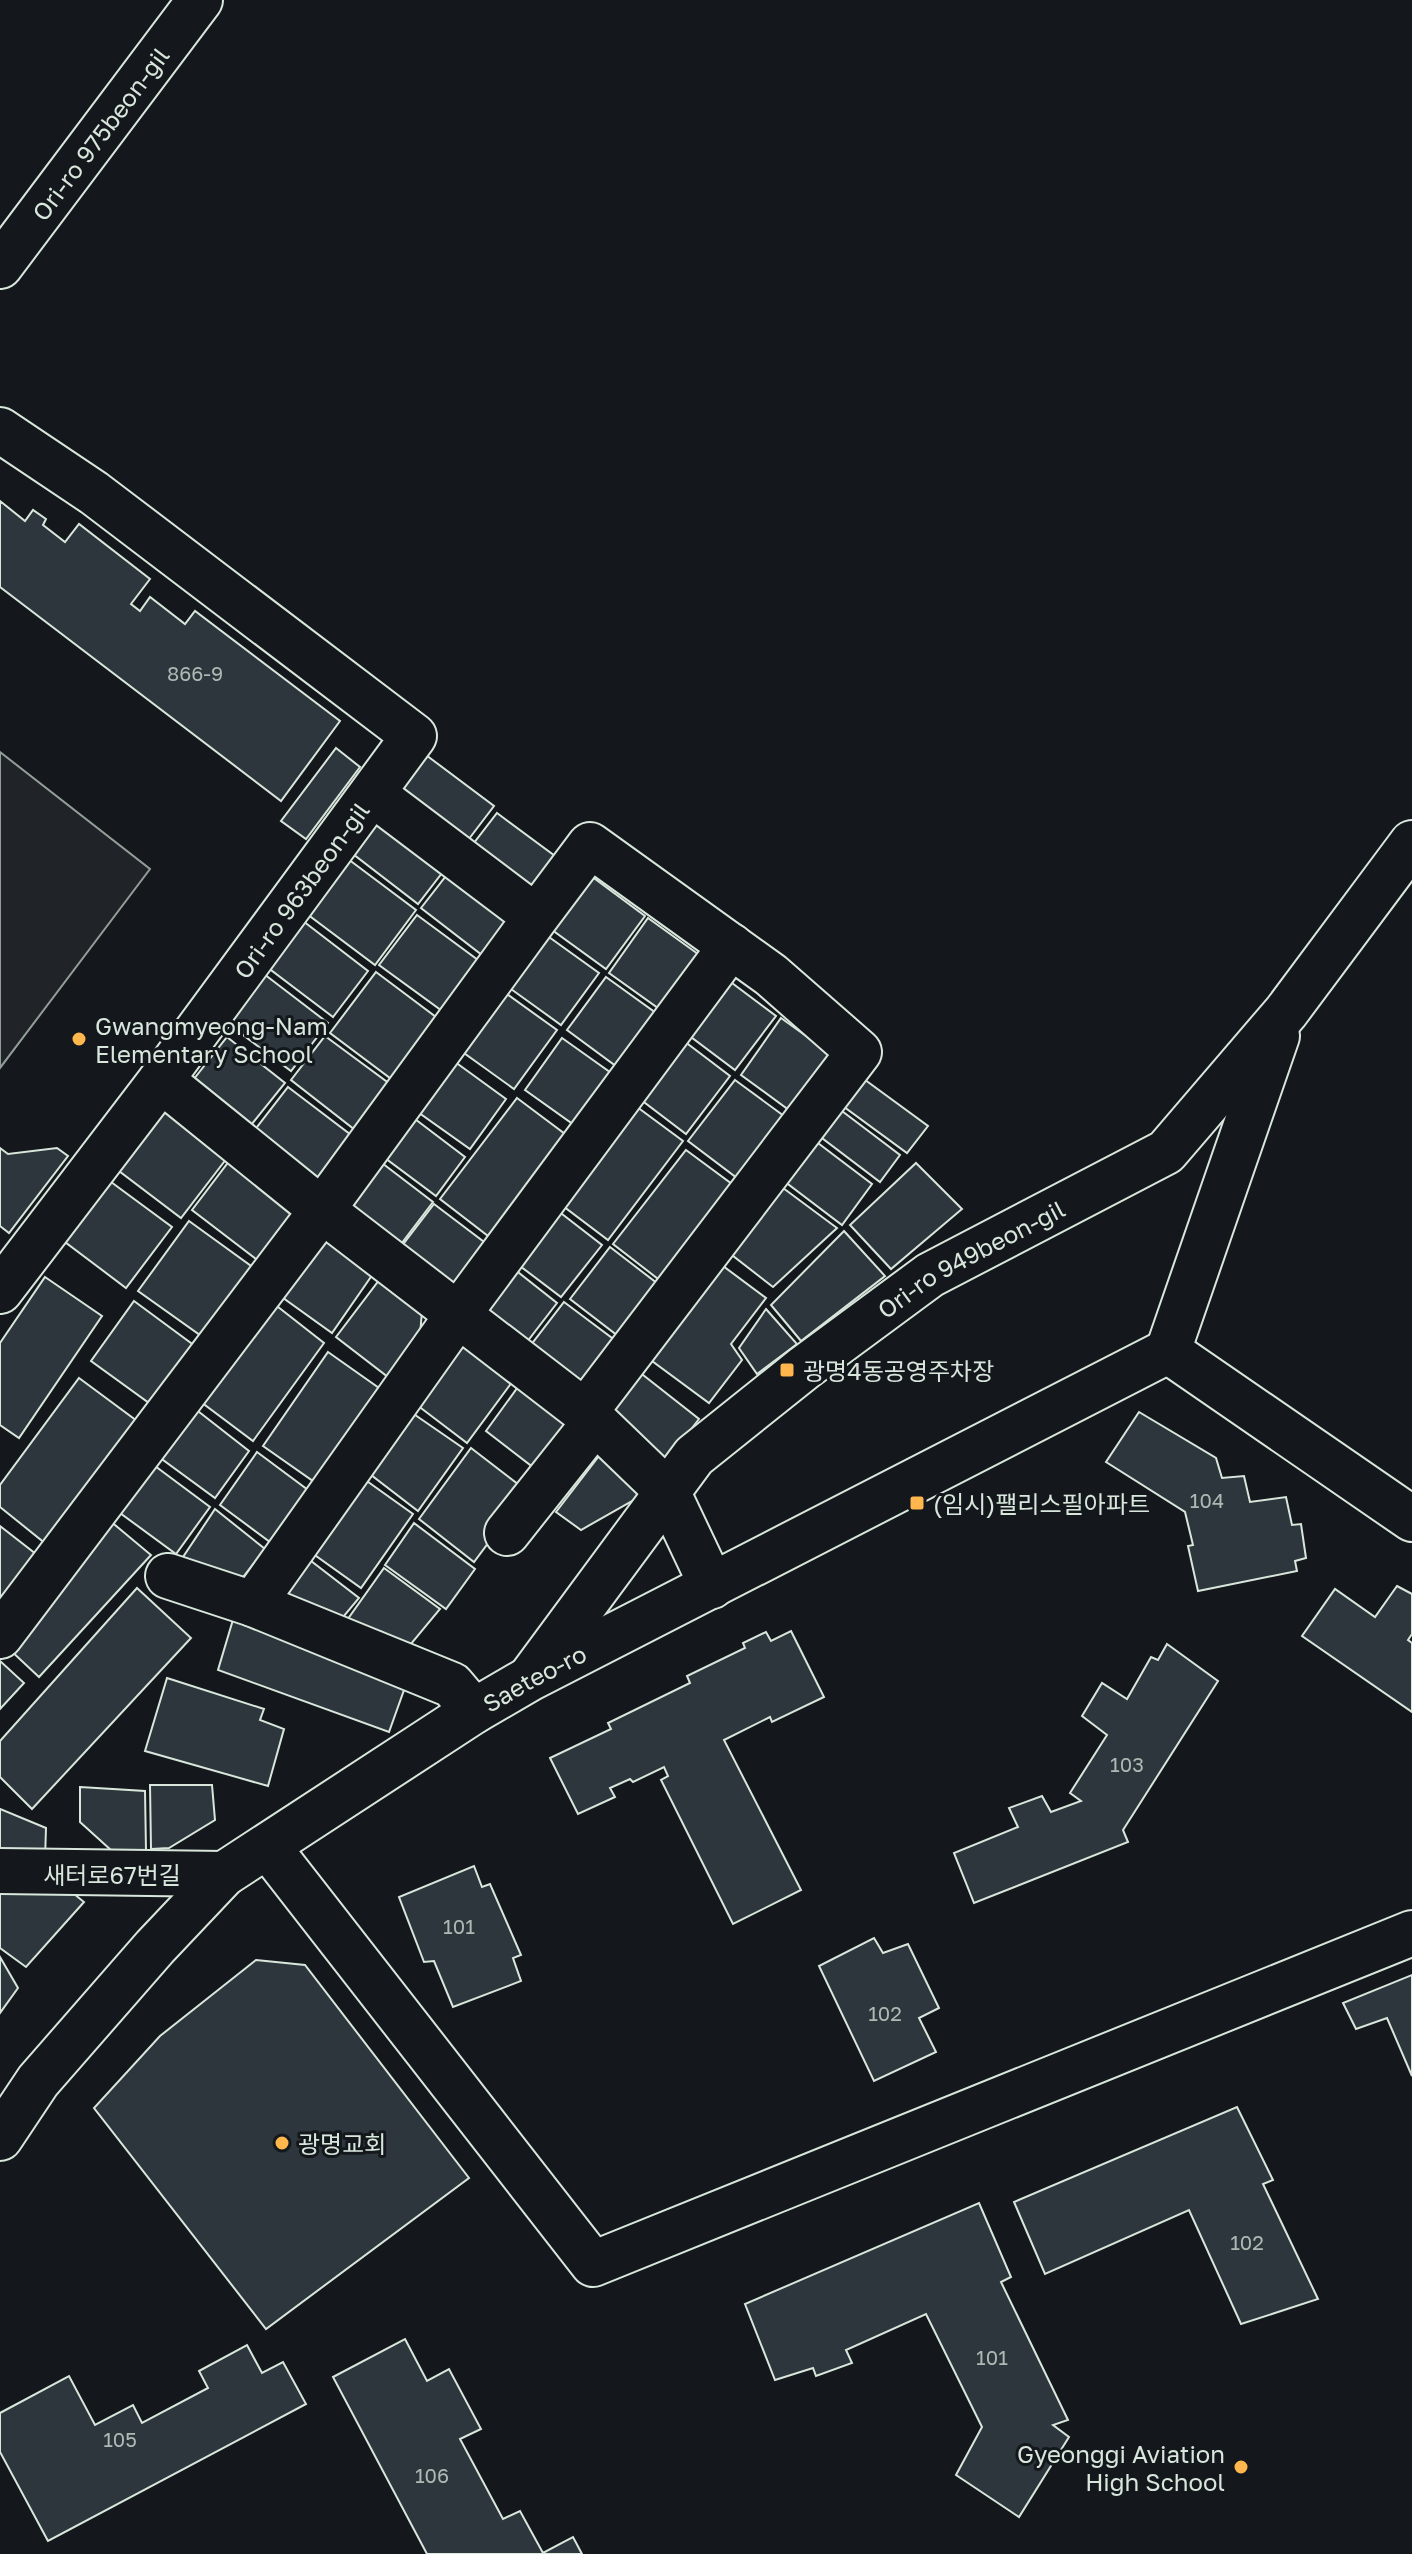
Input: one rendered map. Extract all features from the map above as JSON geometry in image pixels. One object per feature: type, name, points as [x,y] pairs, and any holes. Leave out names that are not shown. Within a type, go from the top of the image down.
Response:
[{"type":"street","name":"Ori-ro 975beon-gil","points":[[0,266],[200,0]]},
{"type":"street","name":"Ori-ro 963beon-gil","points":[[0,430],[94,493],[414,736],[161,1080],[0,1291]]},
{"type":"street","points":[[373,794],[536,917]]},
{"type":"street","name":"Ori-ro 949beon-gil","points":[[529,1679],[694,1456],[804,1368],[930,1275],[1166,1152],[1286,1012],[1412,843]]},
{"type":"street","points":[[0,1636],[322,1210],[590,845],[771,975],[859,1052],[507,1533]]},
{"type":"street","points":[[253,1604],[457,1316],[731,946]]},
{"type":"street","points":[[1286,1012],[1168,1351],[1412,1519]]},
{"type":"street","points":[[161,1080],[322,1210],[590,1417],[667,1491],[712,1586]]},
{"type":"street","name":"Saeteo-ro","points":[[3,2128],[38,2081],[155,1947],[224,1874],[474,1711],[529,1679],[1168,1351]]},
{"type":"street","points":[[604,1575],[601,1594],[605,1612],[613,1622],[627,1629]]},
{"type":"street","points":[[168,1576],[253,1604],[452,1685],[474,1711]]},
{"type":"street","points":[[268,1847],[593,2264],[1412,1933]]},
{"type":"street","name":"새터로67번길","points":[[0,1871],[224,1874]]},
{"type":"shaded area","points":[[0,752],[150,869],[0,1068]]},
{"type":"building","points":[[0,501],[25,521],[33,510],[46,519],[43,525],[65,542],[79,524],[150,579],[131,604],[140,611],[150,597],[185,624],[195,611],[340,721],[281,801],[0,587]]},
{"type":"building","points":[[336,748],[360,767],[306,839],[281,821]]},
{"type":"building","points":[[426,755],[494,806],[462,848],[401,788]]},
{"type":"building","points":[[497,813],[555,856],[526,895],[467,852]]},
{"type":"building","points":[[384,814],[449,864],[418,904],[353,854]]},
{"type":"building","points":[[348,859],[416,910],[375,965],[307,914]]},
{"type":"building","points":[[453,867],[513,915],[482,955],[421,908]]},
{"type":"building","points":[[587,873],[645,916],[606,969],[548,927]]},
{"type":"building","points":[[417,915],[482,963],[445,1013],[379,965]]},
{"type":"building","points":[[648,918],[698,954],[700,964],[665,1013],[609,973]]},
{"type":"building","points":[[303,921],[368,971],[333,1017],[267,967]]},
{"type":"building","points":[[542,932],[599,973],[561,1025],[504,984]]},
{"type":"building","points":[[376,972],[444,1023],[398,1084],[330,1033]]},
{"type":"building","points":[[264,974],[328,1023],[291,1071],[227,1023]]},
{"type":"building","points":[[606,977],[663,1018],[624,1072],[567,1030]]},
{"type":"building","points":[[724,977],[776,1016],[735,1070],[683,1031]]},
{"type":"building","points":[[500,989],[557,1030],[514,1089],[457,1048]]},
{"type":"building","points":[[781,1018],[834,1056],[793,1113],[741,1075]]},
{"type":"building","points":[[325,1036],[394,1087],[359,1133],[291,1080]]},
{"type":"building","points":[[227,1037],[285,1083],[247,1130],[190,1084]]},
{"type":"building","points":[[562,1038],[614,1075],[577,1127],[525,1090]]},
{"type":"building","points":[[680,1038],[730,1076],[686,1134],[636,1096]]},
{"type":"building","points":[[451,1059],[506,1099],[470,1149],[415,1110]]},
{"type":"building","points":[[857,1074],[928,1126],[907,1153],[836,1101]]},
{"type":"building","points":[[735,1080],[788,1119],[741,1181],[688,1141]]},
{"type":"building","points":[[288,1087],[355,1138],[316,1188],[250,1136]]},
{"type":"building","points":[[517,1098],[569,1137],[492,1239],[440,1199]]},
{"type":"building","points":[[633,1104],[683,1141],[608,1240],[559,1203]]},
{"type":"building","points":[[834,1105],[900,1155],[880,1182],[814,1132]]},
{"type":"building","points":[[164,1111],[227,1158],[181,1218],[119,1171]]},
{"type":"building","points":[[411,1116],[465,1157],[436,1196],[381,1155]]},
{"type":"building","points":[[810,1137],[872,1184],[842,1225],[780,1178]]},
{"type":"building","points":[[0,1148],[8,1154],[57,1148],[68,1156],[9,1233],[0,1226]]},
{"type":"building","points":[[686,1150],[736,1187],[662,1282],[613,1244]]},
{"type":"building","points":[[230,1160],[299,1212],[260,1262],[192,1210]]},
{"type":"building","points":[[378,1160],[433,1202],[398,1248],[343,1206]]},
{"type":"building","points":[[916,1163],[962,1209],[891,1269],[850,1225]]},
{"type":"building","points":[[107,1179],[172,1227],[126,1288],[61,1239]]},
{"type":"building","points":[[779,1185],[837,1228],[773,1287],[728,1252]]},
{"type":"building","points":[[434,1204],[492,1248],[461,1289],[398,1251]]},
{"type":"building","points":[[553,1207],[602,1245],[561,1297],[512,1260]]},
{"type":"building","points":[[189,1221],[258,1271],[207,1340],[138,1291]]},
{"type":"building","points":[[325,1231],[375,1271],[332,1333],[279,1295]]},
{"type":"building","points":[[844,1231],[885,1276],[801,1341],[771,1305]]},
{"type":"building","points":[[610,1247],[662,1287],[622,1339],[570,1299]]},
{"type":"building","points":[[719,1263],[766,1298],[731,1344],[742,1360],[709,1403],[648,1358]]},
{"type":"building","points":[[509,1265],[557,1303],[523,1347],[474,1310]]},
{"type":"building","points":[[45,1277],[102,1316],[19,1438],[0,1425],[0,1343]]},
{"type":"building","points":[[380,1279],[422,1311],[420,1335],[388,1377],[336,1337]]},
{"type":"building","points":[[134,1301],[199,1349],[156,1408],[91,1361]]},
{"type":"building","points":[[564,1302],[616,1341],[582,1385],[524,1354]]},
{"type":"building","points":[[273,1303],[324,1343],[253,1441],[201,1402]]},
{"type":"building","points":[[766,1309],[797,1344],[757,1374],[739,1348]]},
{"type":"building","points":[[469,1338],[518,1374],[467,1443],[409,1399]]},
{"type":"building","points":[[328,1352],[379,1388],[313,1481],[263,1446]]},
{"type":"building","points":[[638,1371],[699,1419],[667,1460],[606,1412]]},
{"type":"building","points":[[79,1378],[137,1421],[46,1544],[0,1507],[0,1485]]},
{"type":"building","points":[[523,1380],[577,1420],[538,1471],[486,1431]]},
{"type":"building","points":[[194,1408],[249,1451],[215,1498],[159,1457]]},
{"type":"building","points":[[405,1408],[463,1448],[418,1511],[362,1468]]},
{"type":"building","points":[[1139,1412],[1216,1458],[1222,1478],[1244,1476],[1250,1502],[1286,1497],[1292,1525],[1301,1524],[1306,1558],[1295,1561],[1297,1571],[1198,1591],[1188,1546],[1193,1545],[1185,1512],[1106,1462]]},
{"type":"building","points":[[471,1448],[527,1491],[474,1562],[419,1519]]},
{"type":"building","points":[[257,1452],[308,1490],[270,1542],[220,1505]]},
{"type":"building","points":[[599,1456],[646,1493],[581,1530],[556,1512]]},
{"type":"building","points":[[155,1466],[210,1507],[176,1554],[120,1513]]},
{"type":"building","points":[[357,1474],[413,1514],[361,1588],[305,1548]]},
{"type":"building","points":[[215,1509],[265,1549],[240,1581],[181,1560]]},
{"type":"building","points":[[109,1520],[151,1555],[39,1677],[9,1649]]},
{"type":"building","points":[[414,1523],[475,1569],[446,1609],[385,1565]]},
{"type":"building","points":[[0,1526],[41,1558],[0,1613]]},
{"type":"building","points":[[302,1554],[359,1598],[334,1628],[274,1590]]},
{"type":"building","points":[[384,1568],[440,1609],[406,1650],[382,1632],[374,1644],[345,1623]]},
{"type":"building","points":[[1397,1586],[1412,1594],[1412,1634],[1408,1640],[1412,1643],[1412,1712],[1302,1636],[1335,1589],[1375,1617]]},
{"type":"building","points":[[137,1588],[191,1638],[32,1809],[0,1777],[0,1741]]},
{"type":"building","points":[[235,1613],[409,1676],[389,1732],[218,1670]]},
{"type":"building","points":[[791,1631],[824,1697],[772,1722],[770,1717],[724,1740],[801,1890],[733,1924],[661,1780],[668,1776],[664,1767],[633,1782],[630,1779],[610,1788],[615,1797],[578,1814],[550,1758],[611,1729],[608,1723],[690,1683],[687,1676],[745,1648],[743,1643],[766,1632],[771,1641]]},
{"type":"building","points":[[1167,1644],[1218,1681],[1123,1830],[1128,1842],[974,1903],[954,1853],[1018,1827],[1009,1808],[1042,1796],[1051,1812],[1081,1801],[1070,1793],[1107,1735],[1082,1716],[1102,1683],[1127,1699],[1151,1657],[1158,1660]]},
{"type":"building","points":[[0,1661],[24,1683],[0,1709]]},
{"type":"building","points":[[167,1678],[264,1709],[260,1720],[284,1729],[268,1786],[145,1751]]},
{"type":"building","points":[[150,1785],[212,1785],[215,1820],[169,1848],[151,1849]]},
{"type":"building","points":[[80,1787],[145,1791],[146,1851],[112,1851],[80,1822]]},
{"type":"building","points":[[0,1809],[46,1828],[45,1860],[0,1855]]},
{"type":"building","points":[[474,1866],[482,1887],[490,1884],[521,1955],[513,1958],[521,1981],[453,2007],[434,1961],[424,1962],[399,1897]]},
{"type":"building","points":[[8,1885],[63,1885],[84,1902],[26,1967],[0,1948],[0,1893]]},
{"type":"building","points":[[874,1938],[883,1953],[908,1944],[939,2008],[919,2018],[936,2052],[874,2081],[819,1966]]},
{"type":"building","points":[[0,1957],[18,1988],[0,2013]]},
{"type":"building","name":"광명교회","points":[[256,1960],[305,1965],[469,2178],[266,2329],[94,2108],[160,2036]]},
{"type":"building","points":[[1412,1975],[1412,2076],[1387,2018],[1356,2029],[1343,2003]]},
{"type":"building","points":[[1237,2107],[1273,2180],[1263,2184],[1318,2299],[1241,2324],[1189,2210],[1045,2274],[1014,2202]]},
{"type":"building","points":[[979,2203],[1011,2277],[1001,2282],[1068,2420],[1053,2425],[1069,2437],[1019,2517],[956,2475],[982,2427],[926,2314],[846,2350],[852,2363],[816,2376],[813,2368],[775,2380],[745,2304]]},
{"type":"building","points":[[405,2339],[427,2381],[449,2369],[481,2429],[460,2439],[503,2519],[520,2511],[543,2553],[573,2537],[582,2554],[427,2554],[333,2377]]},
{"type":"building","points":[[247,2345],[262,2373],[283,2362],[306,2404],[48,2541],[0,2452],[0,2413],[69,2376],[95,2425],[133,2405],[142,2423],[208,2388],[199,2371]]},
{"type":"place","name":"Gwangmyeong-Nam Elementary School","points":[[79,1039]]},
{"type":"place","name":"광명4동공영주차장","points":[[787,1370]]},
{"type":"place","name":"(임시)팰리스필아파트","points":[[917,1503]]},
{"type":"place","name":"광명교회","points":[[282,2143]]},
{"type":"place","name":"Gyeonggi Aviation High School","points":[[1241,2467]]}]
